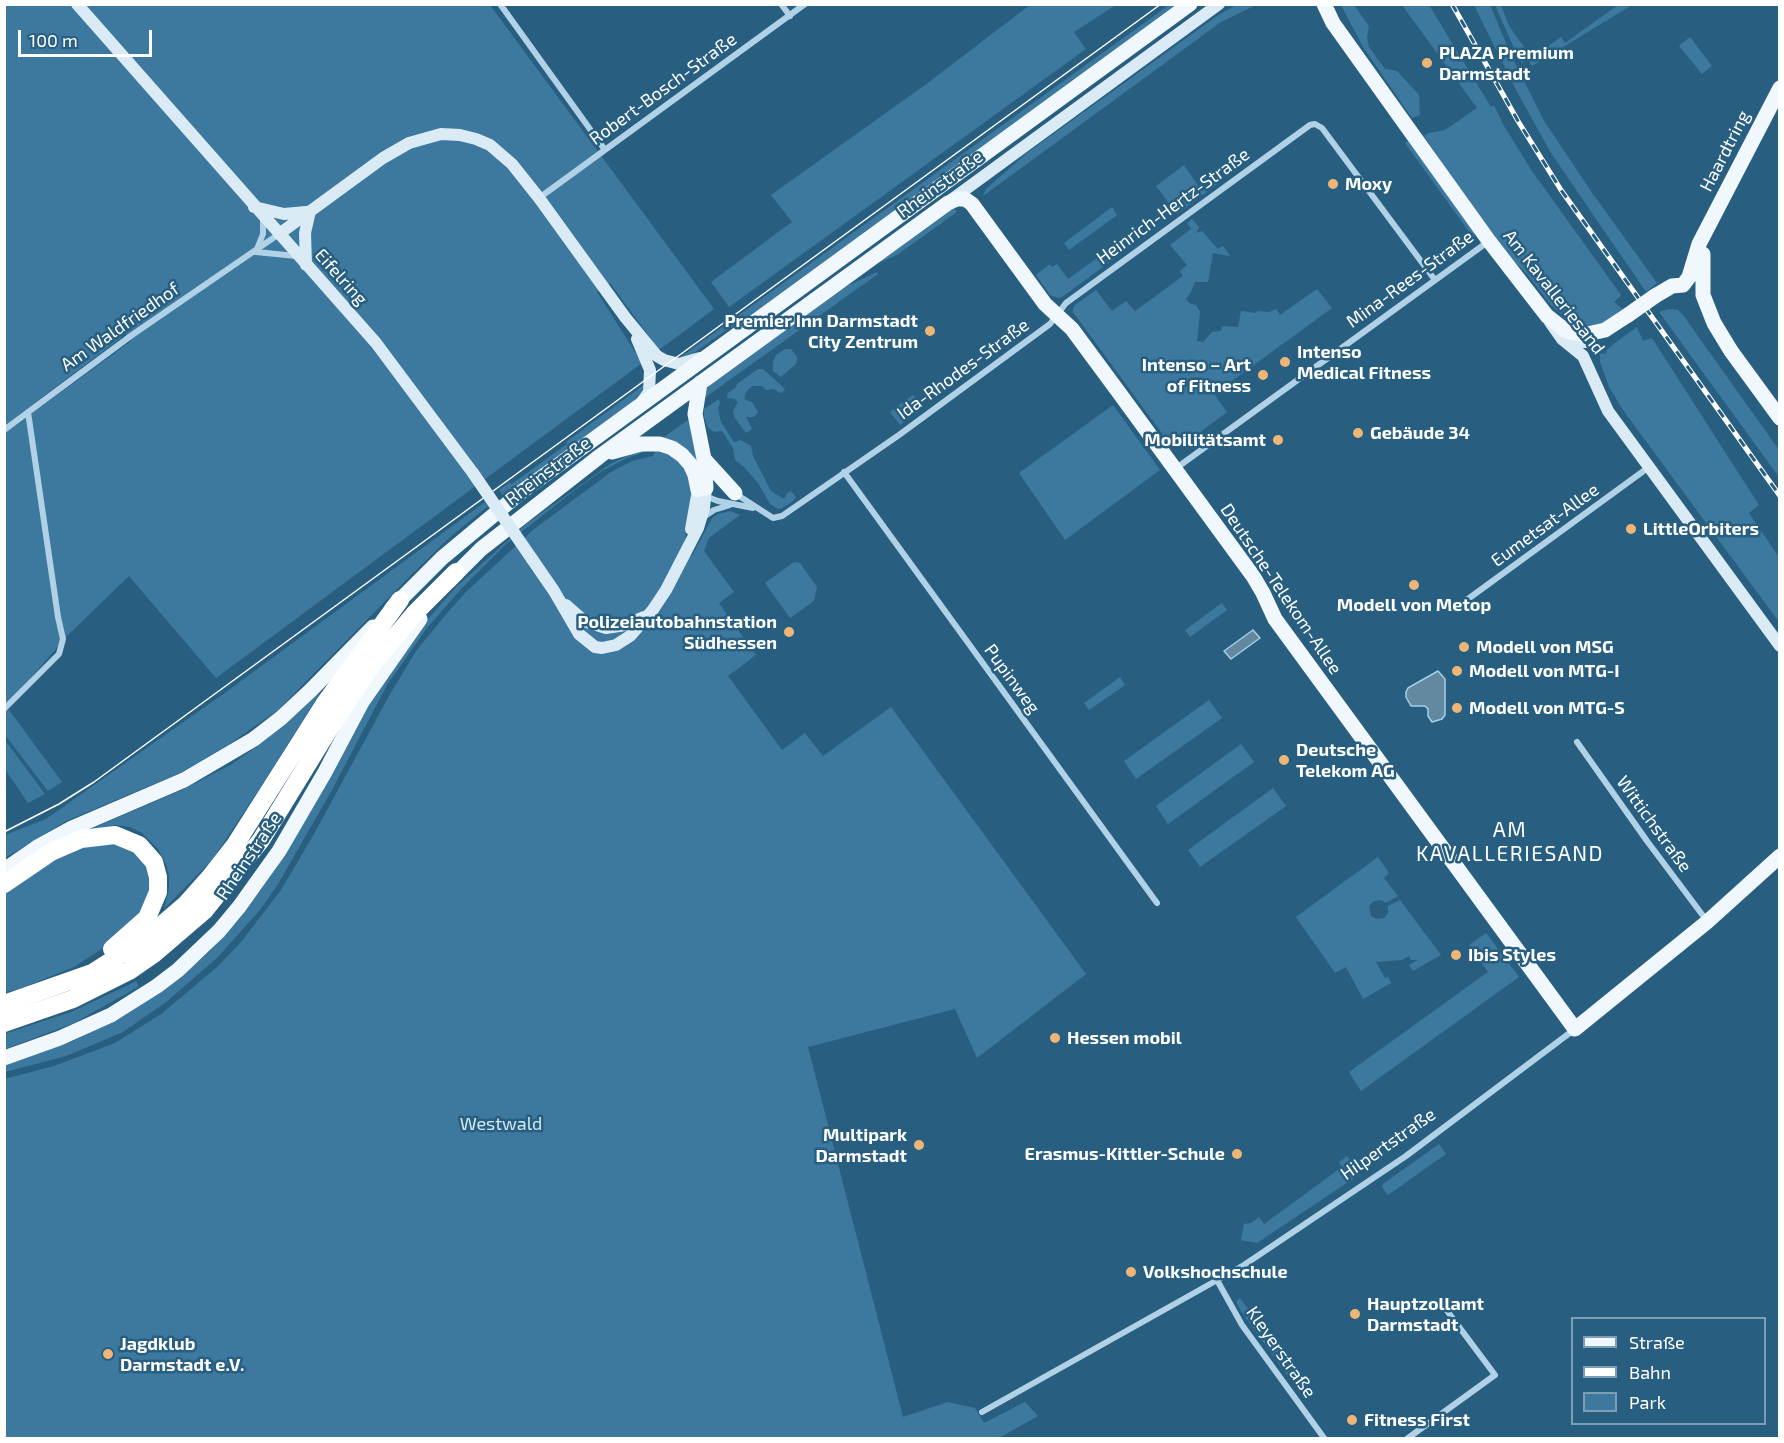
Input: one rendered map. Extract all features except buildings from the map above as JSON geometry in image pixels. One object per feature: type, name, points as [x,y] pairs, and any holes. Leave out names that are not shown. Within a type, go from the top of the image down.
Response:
[{"type":"highway","points":[[4,1023],[73,999],[129,971],[155,953],[204,911],[261,840],[336,718],[372,665],[415,613],[456,572]]},
{"type":"highway","points":[[4,1004],[92,973],[144,940],[186,904],[210,878],[235,845],[325,703],[400,600]]},
{"type":"highway","points":[[4,884],[66,844],[81,839],[115,835],[139,845],[154,862],[158,877],[158,892],[147,918],[118,945],[77,970],[4,1004]]},
{"type":"main road","name":"Eifelring","points":[[77,4],[376,343],[473,473],[554,591],[579,634],[591,645],[599,648],[612,647],[625,641],[652,611],[686,554],[701,519],[707,490]]},
{"type":"main road","name":"Rheinstraße","points":[[4,870],[39,846],[70,829],[184,780],[254,739],[310,691],[442,558],[511,500],[1190,4]]},
{"type":"main road","name":"Rheinstraße","points":[[4,1058],[60,1038],[111,1015],[171,975],[219,931],[279,851],[362,702],[401,645],[456,572],[520,516],[1219,4]]},
{"type":"main road","name":"Am Kavalleriesand","points":[[1314,4],[1333,23],[1562,339],[1583,356],[1608,411],[1779,646]]},
{"type":"main road","name":"Am Kavalleriesand","points":[[1324,4],[1333,23]]},
{"type":"main road","name":"Haardtring","points":[[1683,285],[1691,273],[1699,244],[1779,88]]},
{"type":"main road","points":[[279,234],[399,147],[441,134],[469,137],[490,145],[512,164],[625,317],[657,356],[679,364],[709,355]]},
{"type":"main road","name":"Deutsche-Telekom-Allee","points":[[948,203],[961,199],[972,204],[1045,304],[1072,330],[1260,587],[1275,619],[1575,1029]]},
{"type":"main road","points":[[254,207],[284,214],[310,212]]},
{"type":"main road","points":[[302,260],[304,233],[310,212]]},
{"type":"main road","name":"Haardtring","points":[[1705,233],[1702,275],[1704,300],[1726,343],[1779,418]]},
{"type":"main road","points":[[1583,356],[1591,342],[1605,330],[1672,286],[1683,285],[1693,288],[1704,300]]},
{"type":"main road","points":[[1547,316],[1570,333],[1588,334],[1605,330]]},
{"type":"main road","points":[[1547,316],[1570,340],[1591,342]]},
{"type":"main road","points":[[625,317],[650,370],[649,392],[638,408]]},
{"type":"main road","points":[[700,383],[695,414],[704,459],[707,490]]},
{"type":"main road","points":[[600,456],[641,444],[667,446],[682,454],[690,464],[698,482],[707,490]]},
{"type":"main road","points":[[704,459],[734,499]]},
{"type":"main road","name":"Eifelring","points":[[686,554],[707,490]]},
{"type":"main road","name":"Eifelring","points":[[554,591],[584,621],[606,628],[631,623],[652,611]]},
{"type":"main road","name":"Hilpertstraße","points":[[1575,1029],[1707,922],[1779,856]]},
{"type":"street","points":[[500,4],[605,150]]},
{"type":"street","points":[[782,4],[790,16]]},
{"type":"street","name":"Robert-Bosch-Straße","points":[[539,198],[805,4]]},
{"type":"street","name":"Heinrich-Hertz-Straße","points":[[1057,315],[1066,303],[1310,124],[1322,128],[1435,280]]},
{"type":"street","points":[[263,217],[264,234],[255,252],[302,260]]},
{"type":"street","name":"Am Waldfriedhof","points":[[4,430],[132,335],[279,234]]},
{"type":"street","name":"Mina-Rees-Straße","points":[[1175,469],[1489,241]]},
{"type":"street","name":"Ida-Rhodes-Straße","points":[[844,472],[1050,324],[1057,315]]},
{"type":"street","points":[[4,709],[58,654],[63,639],[28,412]]},
{"type":"street","name":"Eumetsat-Allee","points":[[1457,607],[1650,467]]},
{"type":"street","points":[[707,490],[756,508],[773,518],[782,516],[844,472]]},
{"type":"street","name":"Pupinweg","points":[[844,472],[1157,903]]},
{"type":"street","points":[[707,490],[756,508]]},
{"type":"street","points":[[701,519],[734,499]]},
{"type":"street","name":"Wittichstraße","points":[[1577,742],[1707,922]]},
{"type":"street","name":"Hilpertstraße","points":[[982,1412],[1244,1265],[1390,1167],[1575,1029]]},
{"type":"street","name":"Kleyerstraße","points":[[1217,1280],[1242,1325],[1324,1438]]},
{"type":"street","points":[[1408,1438],[1495,1375],[1443,1304]]},
{"type":"green space","points":[[4,5],[490,5],[714,309],[659,350],[610,283],[597,292],[642,363],[216,678],[129,576],[69,634],[6,706],[62,782],[48,791],[5,735],[5,433],[131,341],[122,329],[121,338],[5,425]]},
{"type":"green space","points":[[1030,5],[1116,5],[1074,32],[1086,49],[729,307],[711,282],[792,222],[771,195],[925,85]]},
{"type":"green space","points":[[1169,5],[1179,5],[748,318],[691,355],[678,359]]},
{"type":"green space","points":[[1236,5],[1256,5],[1221,22],[983,196],[986,189],[1027,153],[1217,16]]},
{"type":"green space","points":[[1341,5],[1354,5],[1369,26],[1367,37],[1369,47],[1385,69],[1397,71],[1419,95],[1420,115],[1412,118],[1363,47]]},
{"type":"green space","points":[[1402,5],[1429,5],[1491,107],[1494,105],[1504,126],[1532,171],[1621,295],[1614,302],[1627,313],[1605,323],[1588,326],[1572,323],[1565,318],[1511,259],[1461,191],[1424,136],[1445,130],[1477,108]]},
{"type":"green space","points":[[1474,5],[1490,5],[1511,55],[1543,119],[1657,283],[1646,292],[1551,153],[1516,90]]},
{"type":"green space","points":[[1495,5],[1501,5],[1509,26],[1532,58],[1561,37],[1565,43],[1618,5],[1632,5],[1532,66],[1527,59],[1522,63],[1517,55]]},
{"type":"green space","points":[[1690,37],[1712,66],[1702,74],[1679,46]]},
{"type":"green space","points":[[1408,141],[1474,232],[1475,240],[1405,143]]},
{"type":"green space","points":[[1184,165],[1202,191],[1220,178],[1221,180],[1177,214],[1156,186]]},
{"type":"green space","points":[[953,207],[957,212],[897,255],[876,264]]},
{"type":"green space","points":[[1112,207],[1117,215],[1069,250],[1064,243]]},
{"type":"green space","points":[[1192,219],[1199,227],[1196,233],[1202,231],[1218,249],[1223,246],[1230,256],[1213,253],[1208,282],[1195,282],[1186,299],[1189,303],[1196,305],[1200,312],[1197,341],[1203,342],[1212,332],[1221,331],[1222,326],[1238,327],[1241,311],[1256,313],[1276,309],[1280,315],[1317,289],[1332,308],[1214,394],[1227,412],[1183,445],[1175,448],[1169,443],[1073,309],[1075,305],[1096,290],[1112,311],[1126,301],[1135,311],[1183,276],[1180,271],[1187,265],[1170,245],[1191,229],[1187,223]]},
{"type":"green space","points":[[1108,250],[1114,259],[1062,297],[1050,295],[1036,275],[1050,264],[1052,267],[1057,264],[1068,279]]},
{"type":"green space","points":[[877,272],[878,274],[700,401],[713,382],[845,287]]},
{"type":"green space","points":[[1669,309],[1678,310],[1683,315],[1779,450],[1779,477],[1659,312]]},
{"type":"green space","points":[[1637,327],[1643,341],[1652,338],[1759,505],[1749,513],[1779,557],[1779,622],[1623,410],[1609,387],[1600,362],[1600,354],[1605,355],[1616,342]]},
{"type":"green space","points":[[785,349],[791,349],[797,357],[796,364],[781,377],[773,371],[773,362],[776,355]]},
{"type":"green space","points":[[758,369],[763,369],[785,389],[782,393],[774,389],[766,390],[762,386],[752,386],[746,392],[744,399],[752,402],[758,412],[754,417],[746,417],[752,429],[746,433],[734,417],[733,411],[738,402],[727,398],[728,393],[738,383]]},
{"type":"green space","points":[[645,384],[632,403],[503,496],[499,490],[509,483],[512,484]]},
{"type":"green space","points":[[913,395],[923,408],[900,425],[890,412]]},
{"type":"green space","points":[[719,399],[721,422],[734,442],[741,440],[751,446],[753,456],[771,491],[784,499],[791,491],[796,497],[792,502],[778,509],[770,504],[758,483],[735,460],[733,448],[722,431],[714,432],[708,428],[704,409]]},
{"type":"green space","points":[[1113,405],[1160,470],[1065,540],[1019,473]]},
{"type":"green space","points":[[691,418],[702,469],[664,437]]},
{"type":"green space","points":[[640,450],[647,451],[602,471],[507,543],[461,589],[427,628],[387,685],[332,790],[278,884],[260,910],[217,958],[166,1002],[123,1032],[66,1056],[5,1072],[5,1065],[71,1042],[124,1016],[168,986],[208,953],[241,917],[275,870],[378,687],[420,628],[456,587],[525,525],[610,464]]},
{"type":"green space","name":"Westwald","points":[[656,450],[676,458],[688,473],[692,496],[684,547],[692,556],[712,518],[731,511],[740,515],[709,538],[704,551],[734,592],[719,603],[756,655],[728,676],[782,750],[805,733],[823,756],[891,707],[1086,974],[977,1058],[955,1009],[808,1047],[903,1417],[948,1402],[975,1408],[984,1423],[1025,1402],[1038,1416],[999,1438],[5,1438],[4,1079],[54,1066],[115,1043],[161,1014],[216,968],[241,942],[281,890],[416,651],[448,612],[466,592],[533,530],[611,472],[632,461],[653,456]]},
{"type":"green space","points":[[485,502],[488,506],[448,539],[278,710],[228,745],[180,773],[66,821],[5,858],[5,835],[46,819],[226,692]]},
{"type":"green space","points":[[794,562],[800,563],[817,587],[814,601],[790,618],[765,583]]},
{"type":"green space","points":[[1222,603],[1227,610],[1190,637],[1185,630]]},
{"type":"green space","points":[[1120,677],[1125,685],[1089,710],[1084,703]]},
{"type":"green space","points":[[322,690],[212,860],[164,909],[169,889],[166,864],[158,849],[142,833],[130,827],[116,825],[86,831],[182,790],[232,764],[266,740]]},
{"type":"green space","points":[[1209,700],[1222,718],[1136,779],[1124,761]]},
{"type":"green space","points":[[5,740],[45,794],[28,803],[5,769]]},
{"type":"green space","points":[[1241,744],[1254,762],[1168,824],[1156,806]]},
{"type":"green space","points":[[1273,788],[1286,806],[1200,867],[1188,850]]},
{"type":"green space","points":[[113,840],[135,848],[149,865],[153,884],[146,907],[120,937],[74,967],[19,989],[5,992],[4,891],[79,845]]},
{"type":"green space","points":[[1378,857],[1389,873],[1384,878],[1398,896],[1386,903],[1381,900],[1374,901],[1369,906],[1371,916],[1377,919],[1384,918],[1388,913],[1388,906],[1400,900],[1441,955],[1413,971],[1409,965],[1418,960],[1411,960],[1409,956],[1402,960],[1376,962],[1385,978],[1388,977],[1391,983],[1363,999],[1346,967],[1335,973],[1296,917]]},
{"type":"green space","points":[[1486,933],[1519,977],[1361,1091],[1349,1072],[1488,972],[1469,945]]},
{"type":"green space","points":[[137,981],[138,987],[74,1023],[5,1049],[4,1034],[71,1012]]},
{"type":"green space","points":[[1439,1144],[1446,1154],[1388,1195],[1382,1187],[1383,1184]]},
{"type":"green space","points":[[1347,1156],[1360,1174],[1257,1243],[1241,1240],[1244,1224],[1251,1223],[1259,1217],[1264,1224],[1342,1167],[1339,1162]]},
{"type":"green space","points":[[1240,1298],[1299,1379],[1293,1382],[1289,1378],[1241,1311],[1236,1301]]},
{"type":"shaded area","points":[[1253,630],[1260,638],[1231,659],[1224,651]]},
{"type":"shaded area","points":[[1438,671],[1445,679],[1445,715],[1442,719],[1432,722],[1428,716],[1428,709],[1425,706],[1411,706],[1406,692],[1408,688]]},
{"type":"tram line","points":[[4,832],[59,804],[94,782],[1161,4]]},
{"type":"railway","points":[[1452,4],[1518,121],[1561,190],[1780,496]]},
{"type":"place","name":"PLAZA Premium Darmstadt","points":[[1427,63]]},
{"type":"place","name":"Moxy","points":[[1333,184]]},
{"type":"place","name":"Premier Inn Darmstadt City Zentrum","points":[[930,331]]},
{"type":"place","name":"Intenso Medical Fitness","points":[[1285,362]]},
{"type":"place","name":"Intenso – Art of Fitness","points":[[1263,375]]},
{"type":"place","name":"Gebäude 34","points":[[1358,433]]},
{"type":"place","name":"Mobilitätsamt","points":[[1278,440]]},
{"type":"place","name":"LittleOrbiters","points":[[1631,529]]},
{"type":"place","name":"Modell von Metop","points":[[1414,585]]},
{"type":"place","name":"Polizeiautobahnstation Südhessen","points":[[789,632]]},
{"type":"place","name":"Modell von MSG","points":[[1464,647]]},
{"type":"place","name":"Modell von MTG-I","points":[[1457,671]]},
{"type":"place","name":"Modell von MTG-S","points":[[1457,708]]},
{"type":"place","name":"Deutsche Telekom AG","points":[[1284,760]]},
{"type":"place","name":"Ibis Styles","points":[[1456,955]]},
{"type":"place","name":"Hessen mobil","points":[[1055,1038]]},
{"type":"place","name":"Multipark Darmstadt","points":[[919,1145]]},
{"type":"place","name":"Erasmus-Kittler-Schule","points":[[1237,1154]]},
{"type":"place","name":"Volkshochschule","points":[[1131,1272]]},
{"type":"place","name":"Hauptzollamt Darmstadt","points":[[1355,1314]]},
{"type":"place","name":"Jagdklub Darmstadt e.V.","points":[[108,1354]]},
{"type":"place","name":"Fitness First","points":[[1352,1420]]},
{"type":"district","name":"AM KAVALLERIESAND","points":[[1510,842]]}]
